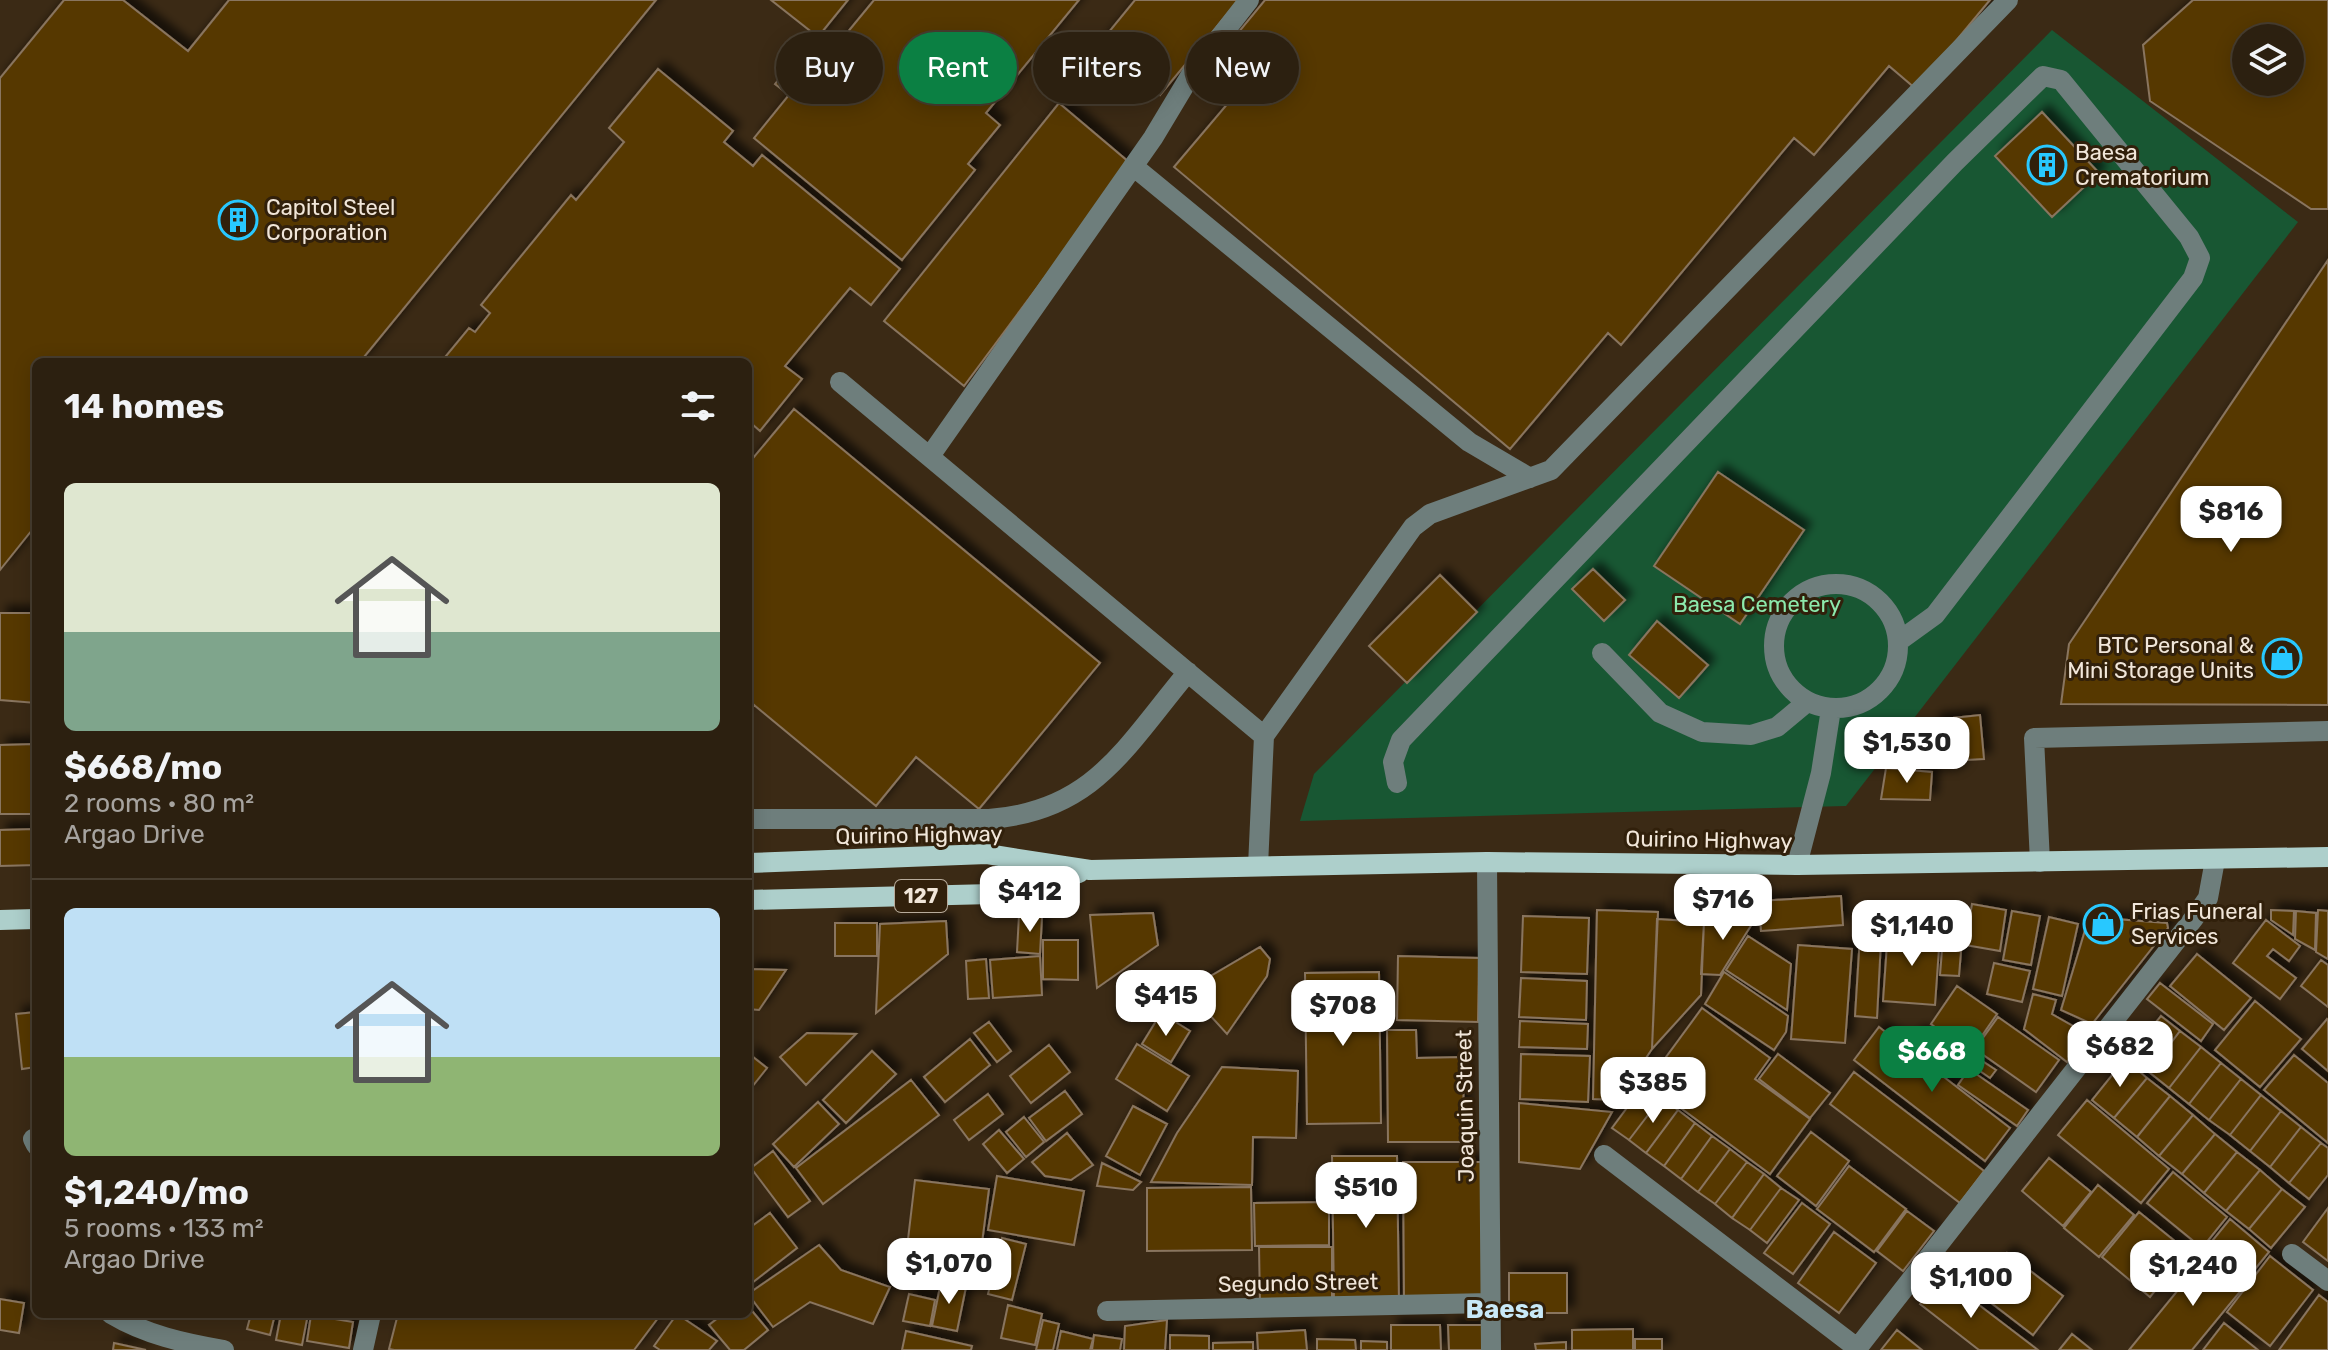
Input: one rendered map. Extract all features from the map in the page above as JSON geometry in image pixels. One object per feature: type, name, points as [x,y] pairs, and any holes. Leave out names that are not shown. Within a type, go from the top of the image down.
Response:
[{"type":"main road","name":"Quirino Highway","points":[[752,863],[987,854],[1090,870],[1487,862],[1797,865],[2328,857]]},
{"type":"main road","name":"Quirino Highway","points":[[752,900],[992,894],[1090,870]]},
{"type":"main road","points":[[0,920],[32,919]]},
{"type":"street","points":[[930,456],[1133,166],[1192,73],[1249,0]]},
{"type":"street","points":[[1258,866],[1264,736],[1413,527],[1430,514],[1551,470],[2008,0]]},
{"type":"street","points":[[1397,783],[1393,762],[1401,740],[1955,162],[2043,76],[2061,80],[2189,237],[2200,258],[2193,278],[1935,615],[1899,641]]},
{"type":"street","points":[[1133,166],[1469,442],[1530,478]]},
{"type":"street","points":[[840,382],[1264,736]]},
{"type":"street","points":[[1831,583],[1863,589],[1887,611],[1899,641],[1897,662],[1887,682],[1872,697],[1853,706],[1831,709],[1807,702],[1783,680],[1773,649],[1780,618],[1801,594],[1831,583]]},
{"type":"street","points":[[1602,653],[1660,713],[1702,732],[1751,735],[1777,727],[1807,702]]},
{"type":"street","points":[[752,819],[989,819],[1049,809],[1081,792],[1107,769],[1188,672]]},
{"type":"street","points":[[1797,865],[1821,773],[1831,709]]},
{"type":"street","points":[[2040,862],[2034,738],[2328,731]]},
{"type":"street","points":[[1604,1155],[1856,1349],[1988,1166],[2194,918],[2208,898],[2215,860]]},
{"type":"street","name":"Joaquin Street","points":[[1487,862],[1491,1350]]},
{"type":"street","points":[[2292,1254],[2328,1281]]},
{"type":"street","name":"Segundo Street","points":[[1107,1311],[1491,1303]]},
{"type":"street","points":[[120,1318],[156,1334],[224,1350]]},
{"type":"street","points":[[363,1350],[370,1318]]},
{"type":"green space","name":"Baesa Cemetery","points":[[2052,30],[2298,222],[1846,806],[1300,821],[1314,774]]},
{"type":"building","name":"Capitol Steel Corporation","points":[[64,0],[123,0],[188,51],[229,0],[656,0],[363,358],[32,358],[32,530],[0,570],[0,78]]},
{"type":"building","points":[[771,0],[848,0],[822,32],[812,32]]},
{"type":"building","points":[[874,0],[1079,0],[1053,32],[1033,32],[1033,56],[1017,75],[1017,32],[899,32],[899,104],[993,104],[986,113],[1000,125],[968,164],[975,170],[902,260],[754,138],[782,104],[883,104],[883,32],[848,32]]},
{"type":"building","points":[[1135,0],[1239,0],[1212,32],[1186,32],[1186,64],[1170,83],[1170,32],[1109,32]]},
{"type":"building","points":[[1265,0],[1990,0],[1916,89],[1889,66],[1814,155],[1794,138],[1621,345],[1608,333],[1510,449],[1174,167],[1227,104],[1299,104],[1299,32],[1239,32]]},
{"type":"building","points":[[2193,0],[2328,0],[2328,209],[2311,209],[2150,101],[2143,45]]},
{"type":"building","points":[[658,69],[733,131],[724,142],[753,166],[762,155],[900,269],[871,305],[850,288],[785,366],[802,379],[760,431],[752,424],[752,358],[444,358],[469,328],[475,332],[490,313],[481,305],[571,195],[576,200],[624,142],[609,128]]},
{"type":"building","points":[[1058,104],[1130,163],[964,386],[884,321]]},
{"type":"building","name":"Baesa Crematorium","points":[[2042,112],[2099,173],[2052,217],[1995,156]]},
{"type":"building","points":[[2328,260],[2328,705],[2061,704],[2069,644]]},
{"type":"building","points":[[794,409],[1100,663],[979,809],[916,757],[876,806],[754,705],[752,708],[752,459]]},
{"type":"building","points":[[1718,472],[1804,530],[1740,624],[1654,566]]},
{"type":"building","points":[[1593,569],[1625,600],[1604,621],[1572,589]]},
{"type":"building","points":[[1440,575],[1477,612],[1407,683],[1369,646]]},
{"type":"building","points":[[0,613],[32,613],[32,703],[0,700]]},
{"type":"building","points":[[1657,621],[1708,665],[1679,698],[1629,655]]},
{"type":"building","points":[[1980,715],[1984,759],[1931,762],[1934,720]]},
{"type":"building","points":[[32,744],[32,814],[0,814],[0,745]]},
{"type":"building","points":[[1886,768],[1932,772],[1930,800],[1881,799]]},
{"type":"building","points":[[32,829],[32,865],[0,866],[0,830]]},
{"type":"building","points":[[1841,896],[1843,925],[1761,931],[1759,901]]},
{"type":"building","points":[[1972,904],[2006,910],[2000,951],[1965,945]]},
{"type":"building","points":[[1597,910],[1658,912],[1652,1049],[1618,1100],[1593,1099]]},
{"type":"building","points":[[2271,910],[2294,911],[2293,935],[2271,920]]},
{"type":"building","points":[[2318,910],[2328,911],[2328,959],[2316,952]]},
{"type":"building","points":[[2012,911],[2040,916],[2031,965],[2003,960]]},
{"type":"building","points":[[2296,911],[2316,913],[2315,950],[2295,939]]},
{"type":"building","points":[[1153,913],[1158,945],[1097,988],[1090,915]]},
{"type":"building","points":[[1723,914],[1757,916],[1720,975],[1701,974],[1704,922],[1723,923]]},
{"type":"building","points":[[1019,915],[1042,917],[1040,954],[1017,952]]},
{"type":"building","points":[[1523,916],[1589,918],[1587,974],[1521,972]]},
{"type":"building","points":[[2049,917],[2078,924],[2062,996],[2033,989]]},
{"type":"building","points":[[2089,917],[2167,923],[2168,928],[2092,1024],[2061,1010]]},
{"type":"building","points":[[1657,919],[1704,922],[1701,995],[1652,1049]]},
{"type":"building","points":[[1861,920],[1882,921],[1877,1018],[1855,1016]]},
{"type":"building","points":[[2266,920],[2300,946],[2289,961],[2273,949],[2267,956],[2296,978],[2280,999],[2233,963]]},
{"type":"building","points":[[946,921],[948,954],[876,1013],[880,924]]},
{"type":"building","points":[[835,923],[877,923],[877,956],[835,956]]},
{"type":"building","points":[[1944,925],[1963,927],[1959,976],[1940,975]]},
{"type":"building","points":[[1888,930],[1940,934],[1935,1005],[1883,1001]]},
{"type":"building","points":[[1748,936],[1791,964],[1787,1010],[1726,970]]},
{"type":"building","points":[[1043,940],[1078,940],[1078,980],[1043,979]]},
{"type":"building","points":[[1798,945],[1852,949],[1845,1043],[1791,1039]]},
{"type":"building","points":[[1260,947],[1270,959],[1267,976],[1227,1034],[1187,990]]},
{"type":"building","points":[[2197,954],[2251,998],[2224,1030],[2170,986]]},
{"type":"building","points":[[1040,956],[1042,995],[993,998],[990,960]]},
{"type":"building","points":[[1398,956],[1479,958],[1478,1022],[1397,1020]]},
{"type":"building","points":[[986,959],[989,998],[968,999],[966,961]]},
{"type":"building","points":[[2321,960],[2328,965],[2328,1007],[2301,986]]},
{"type":"building","points":[[1994,963],[2030,971],[2022,1002],[1987,994]]},
{"type":"building","points":[[752,969],[786,970],[759,1010],[752,1009]]},
{"type":"building","points":[[1379,972],[1381,1123],[1307,1124],[1305,973]]},
{"type":"building","points":[[1724,972],[1788,1016],[1786,1032],[1774,1050],[1705,1004]]},
{"type":"building","points":[[1521,978],[1587,981],[1586,1020],[1519,1017]]},
{"type":"building","points":[[2160,983],[2213,1024],[2201,1041],[2147,999]]},
{"type":"building","points":[[1957,986],[1997,1014],[1970,1053],[1996,1070],[1990,1078],[1934,1039],[1939,1030],[1931,1024]]},
{"type":"building","points":[[2033,994],[2056,1000],[2052,1014],[2087,1034],[2067,1062],[2024,1029]]},
{"type":"building","points":[[2255,1001],[2301,1039],[2260,1087],[2215,1050]]},
{"type":"building","points":[[1702,1008],[1770,1058],[1755,1079],[1810,1119],[1770,1174],[1647,1083]]},
{"type":"building","points":[[32,1012],[32,1068],[22,1069],[16,1014]]},
{"type":"building","points":[[1161,1013],[1190,1031],[1171,1062],[1142,1044]]},
{"type":"building","points":[[2161,1016],[2180,1031],[2149,1072],[2129,1056]]},
{"type":"building","points":[[1998,1017],[2059,1060],[2036,1092],[1975,1049]]},
{"type":"building","points":[[2328,1020],[2328,1071],[2302,1049]]},
{"type":"building","points":[[1520,1021],[1588,1024],[1587,1049],[1519,1047]]},
{"type":"building","points":[[989,1022],[1011,1051],[997,1062],[974,1033]]},
{"type":"building","points":[[1879,1027],[2010,1128],[1985,1161],[1854,1060]]},
{"type":"building","points":[[1387,1030],[1416,1030],[1417,1058],[1463,1057],[1464,1142],[1388,1142]]},
{"type":"building","points":[[2180,1031],[2201,1047],[2169,1088],[2149,1072]]},
{"type":"building","points":[[1919,1032],[1955,1058],[1944,1073],[1908,1047]]},
{"type":"building","points":[[807,1033],[856,1034],[806,1085],[780,1057]]},
{"type":"building","points":[[970,1039],[990,1065],[945,1102],[924,1077]]},
{"type":"building","points":[[1137,1044],[1189,1076],[1167,1111],[1116,1079]]},
{"type":"building","points":[[1049,1045],[1070,1072],[1031,1103],[1010,1076]]},
{"type":"building","points":[[2201,1047],[2221,1063],[2189,1104],[2169,1088]]},
{"type":"building","points":[[872,1051],[896,1074],[846,1123],[823,1100]]},
{"type":"building","points":[[1521,1054],[1590,1056],[1588,1102],[1520,1099]]},
{"type":"building","points":[[1778,1054],[1830,1093],[1810,1118],[1759,1079]]},
{"type":"building","points":[[2294,1055],[2328,1083],[2328,1143],[2264,1090]]},
{"type":"building","points":[[752,1056],[767,1068],[752,1087]]},
{"type":"building","points":[[2125,1059],[2147,1078],[2114,1118],[2092,1100]]},
{"type":"building","points":[[2221,1063],[2241,1079],[2209,1120],[2189,1104]]},
{"type":"building","points":[[1222,1067],[1298,1071],[1296,1138],[1253,1137],[1252,1185],[1151,1182],[1177,1133]]},
{"type":"building","points":[[1969,1069],[2028,1110],[2017,1126],[1958,1085]]},
{"type":"building","points":[[1854,1072],[1984,1171],[1960,1203],[1830,1104]]},
{"type":"building","points":[[2147,1078],[2170,1096],[2137,1137],[2114,1118]]},
{"type":"building","points":[[2241,1079],[2261,1095],[2230,1135],[2209,1120]]},
{"type":"building","points":[[911,1080],[939,1115],[823,1204],[796,1168]]},
{"type":"building","points":[[1644,1085],[1661,1098],[1629,1140],[1612,1128]]},
{"type":"building","points":[[1065,1091],[1082,1114],[1046,1141],[1029,1118]]},
{"type":"building","points":[[988,1094],[1003,1114],[969,1140],[954,1120]]},
{"type":"building","points":[[2261,1095],[2281,1111],[2250,1151],[2230,1135]]},
{"type":"building","points":[[2170,1096],[2193,1115],[2159,1156],[2137,1137]]},
{"type":"building","points":[[1661,1098],[1678,1110],[1646,1153],[1629,1140]]},
{"type":"building","points":[[2087,1100],[2169,1169],[2141,1203],[2058,1135]]},
{"type":"building","points":[[818,1102],[839,1124],[794,1167],[773,1144]]},
{"type":"building","points":[[1519,1103],[1612,1112],[1580,1169],[1519,1162]]},
{"type":"building","points":[[1133,1106],[1167,1124],[1140,1175],[1106,1156]]},
{"type":"building","points":[[1678,1110],[1695,1123],[1664,1166],[1646,1153]]},
{"type":"building","points":[[2281,1111],[2301,1127],[2270,1167],[2250,1151]]},
{"type":"building","points":[[2193,1115],[2215,1134],[2182,1174],[2159,1156]]},
{"type":"building","points":[[1024,1117],[1044,1142],[1026,1157],[1006,1132]]},
{"type":"building","points":[[1695,1123],[1712,1136],[1681,1179],[1664,1166]]},
{"type":"building","points":[[2301,1127],[2321,1143],[2289,1183],[2270,1167]]},
{"type":"building","points":[[999,1130],[1024,1159],[1007,1173],[983,1144]]},
{"type":"building","points":[[1811,1132],[1849,1161],[1816,1206],[1777,1176]]},
{"type":"building","points":[[1067,1133],[1093,1165],[1071,1180],[1045,1176],[1032,1162]]},
{"type":"building","points":[[2215,1134],[2237,1152],[2204,1193],[2182,1174]]},
{"type":"building","points":[[1712,1136],[1730,1149],[1698,1192],[1681,1179]]},
{"type":"building","points":[[2321,1143],[2328,1148],[2328,1175],[2309,1199],[2289,1183]]},
{"type":"building","points":[[1730,1149],[1747,1162],[1715,1204],[1698,1192]]},
{"type":"building","points":[[773,1151],[810,1201],[788,1217],[752,1167]]},
{"type":"building","points":[[2237,1152],[2260,1170],[2226,1211],[2204,1193]]},
{"type":"building","points":[[1332,1156],[1397,1156],[1399,1303],[1334,1303]]},
{"type":"building","points":[[2049,1158],[2091,1192],[2063,1226],[2022,1191]]},
{"type":"building","points":[[1403,1162],[1481,1162],[1483,1299],[1404,1299]]},
{"type":"building","points":[[1747,1162],[1764,1174],[1732,1218],[1715,1204]]},
{"type":"building","points":[[1102,1163],[1141,1182],[1133,1190],[1097,1186]]},
{"type":"building","points":[[1849,1166],[1906,1209],[1874,1252],[1817,1209]]},
{"type":"building","points":[[2260,1170],[2282,1189],[2249,1229],[2226,1211]]},
{"type":"building","points":[[2173,1172],[2227,1217],[2202,1248],[2147,1203]]},
{"type":"building","points":[[1764,1174],[1781,1188],[1750,1230],[1732,1218]]},
{"type":"building","points":[[997,1176],[1084,1191],[1074,1245],[988,1230]]},
{"type":"building","points":[[915,1180],[989,1189],[978,1274],[905,1265]]},
{"type":"building","points":[[2098,1185],[2134,1215],[2099,1257],[2064,1228]]},
{"type":"building","points":[[1251,1187],[1252,1250],[1147,1251],[1147,1188]]},
{"type":"building","points":[[1781,1188],[1799,1200],[1767,1243],[1750,1230]]},
{"type":"building","points":[[2282,1189],[2305,1207],[2271,1248],[2249,1229]]},
{"type":"building","points":[[1329,1202],[1329,1245],[1255,1246],[1254,1203]]},
{"type":"building","points":[[1802,1203],[1830,1224],[1793,1274],[1764,1253]]},
{"type":"building","points":[[2328,1208],[2328,1261],[2303,1242]]},
{"type":"building","points":[[1907,1211],[1934,1231],[1903,1271],[1877,1251]]},
{"type":"building","points":[[2139,1212],[2187,1251],[2150,1297],[2102,1257]]},
{"type":"building","points":[[770,1213],[797,1248],[752,1283],[752,1226]]},
{"type":"building","points":[[2230,1219],[2269,1252],[2247,1279],[2208,1246]]},
{"type":"building","points":[[1834,1232],[1876,1263],[1839,1313],[1798,1283]]},
{"type":"building","points":[[1002,1238],[1026,1244],[1012,1300],[988,1294]]},
{"type":"building","points":[[819,1245],[841,1270],[890,1287],[873,1324],[810,1302],[773,1327],[752,1299],[752,1291]]},
{"type":"building","points":[[1259,1247],[1332,1247],[1332,1302],[1260,1303]]},
{"type":"building","points":[[2210,1251],[2248,1282],[2192,1350],[2129,1350]]},
{"type":"building","points":[[2007,1253],[2063,1296],[2033,1335],[1977,1292]]},
{"type":"building","points":[[2270,1256],[2313,1290],[2270,1346],[2227,1312]]},
{"type":"building","points":[[1509,1273],[1567,1273],[1567,1313],[1509,1313]]},
{"type":"building","points":[[1941,1276],[2038,1350],[1979,1350],[1920,1304]]},
{"type":"building","points":[[941,1282],[966,1287],[957,1331],[932,1326]]},
{"type":"building","points":[[909,1294],[935,1300],[930,1326],[903,1321]]},
{"type":"building","points":[[2319,1295],[2328,1302],[2328,1350],[2279,1350]]},
{"type":"building","points":[[0,1299],[24,1303],[19,1333],[0,1330]]},
{"type":"building","points":[[1008,1305],[1042,1314],[1035,1345],[1001,1338]]},
{"type":"building","points":[[752,1311],[768,1330],[744,1350],[730,1350],[709,1325],[718,1318],[752,1318]]},
{"type":"building","points":[[250,1318],[274,1318],[270,1335],[247,1329]]},
{"type":"building","points":[[280,1318],[307,1318],[302,1345],[276,1340]]},
{"type":"building","points":[[311,1318],[353,1322],[349,1348],[307,1341]]},
{"type":"building","points":[[397,1318],[658,1318],[634,1350],[389,1349]]},
{"type":"building","points":[[674,1318],[683,1318],[717,1341],[709,1350],[660,1350],[654,1346]]},
{"type":"building","points":[[1043,1320],[1059,1324],[1053,1350],[1036,1350]]},
{"type":"building","points":[[1167,1320],[1165,1350],[1124,1350],[1125,1326]]},
{"type":"building","points":[[2224,1323],[2258,1350],[2203,1350]]},
{"type":"building","points":[[1391,1325],[1440,1325],[1441,1350],[1391,1350]]},
{"type":"building","points":[[1448,1325],[1489,1325],[1489,1350],[1449,1350]]},
{"type":"building","points":[[1633,1329],[1633,1350],[1572,1350],[1572,1330]]},
{"type":"building","points":[[1305,1330],[1307,1350],[1258,1350],[1257,1333]]},
{"type":"building","points":[[1897,1330],[1922,1350],[1881,1350]]},
{"type":"building","points":[[906,1331],[972,1346],[971,1350],[902,1350]]},
{"type":"building","points":[[1061,1331],[1093,1339],[1090,1350],[1057,1350]]},
{"type":"building","points":[[2072,1334],[2092,1350],[2059,1350]]},
{"type":"building","points":[[1094,1335],[1122,1339],[1120,1350],[1092,1350]]},
{"type":"building","points":[[1170,1335],[1209,1336],[1209,1350],[1170,1350]]},
{"type":"building","points":[[1317,1339],[1355,1340],[1356,1350],[1317,1350]]},
{"type":"building","points":[[1635,1339],[1662,1339],[1662,1350],[1635,1350]]},
{"type":"building","points":[[1361,1341],[1387,1342],[1387,1350],[1361,1350]]},
{"type":"building","points":[[1253,1342],[1253,1350],[1213,1350],[1213,1343]]},
{"type":"building","points":[[1566,1342],[1566,1350],[1536,1350],[1535,1344]]},
{"type":"building","points":[[114,1343],[146,1350],[113,1350]]},
{"type":"place","name":"Baesa Crematorium","points":[[2047,165]]},
{"type":"place","name":"Capitol Steel Corporation","points":[[238,220]]},
{"type":"place","name":"BTC Personal & Mini Storage Units","points":[[2282,658]]},
{"type":"place","name":"Frias Funeral Services","points":[[2103,924]]},
{"type":"district","name":"Baesa","points":[[1505,1309]]}]
